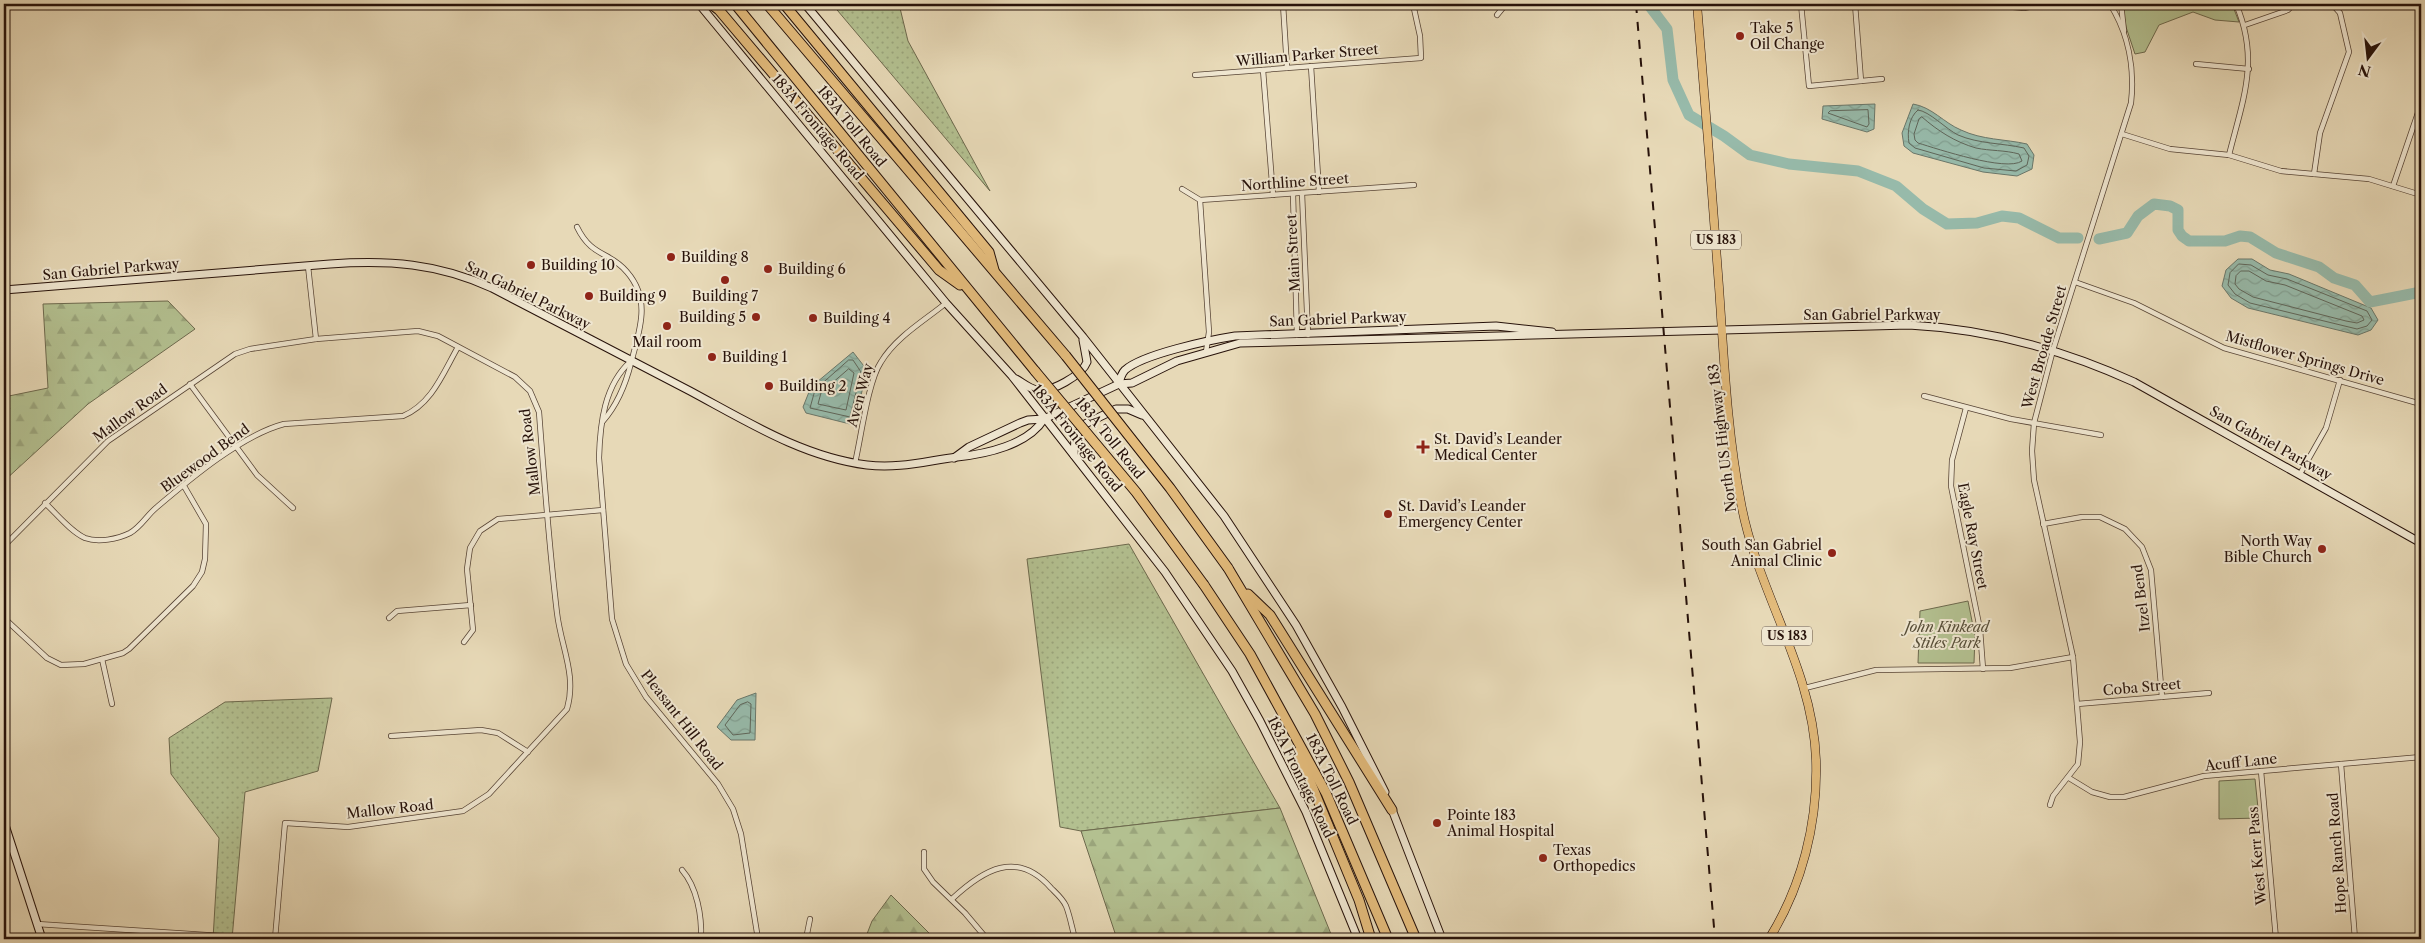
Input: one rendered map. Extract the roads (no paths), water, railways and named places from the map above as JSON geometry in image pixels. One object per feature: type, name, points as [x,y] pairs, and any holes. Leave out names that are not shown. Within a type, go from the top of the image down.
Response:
[{"type":"highway","points":[[711,4],[719,10],[939,270],[969,291]]},
{"type":"highway","name":"183A Toll Road","points":[[734,4],[1172,537],[1250,654],[1279,705],[1326,793],[1388,939]]},
{"type":"highway","points":[[784,4],[989,252],[995,273]]},
{"type":"highway","name":"183A Toll Road","points":[[768,5],[1066,356],[1170,488],[1228,568],[1315,714],[1349,782],[1416,939]]},
{"type":"highway","points":[[1238,585],[1270,616],[1392,810]]},
{"type":"highway","points":[[1279,705],[1359,900],[1371,939]]},
{"type":"main road","name":"North US Highway 183","points":[[1697,4],[1734,462],[1744,516],[1758,568],[1805,688],[1815,748],[1815,812],[1800,873],[1787,906],[1769,939]]},
{"type":"street","name":"183A Frontage Road","points":[[699,4],[946,303],[1012,376],[1165,572],[1232,671],[1264,730],[1306,812],[1358,939]]},
{"type":"street","points":[[805,4],[1082,337],[1176,453],[1224,516],[1292,617],[1363,747],[1392,810],[1442,939]]},
{"type":"street","points":[[1283,4],[1287,68]]},
{"type":"street","name":"William Parker Street","points":[[1195,75],[1421,58],[1420,36],[1413,4]]},
{"type":"street","points":[[1497,15],[1506,4]]},
{"type":"street","points":[[1801,4],[1809,86],[1882,80]]},
{"type":"street","points":[[1855,4],[1861,82]]},
{"type":"street","points":[[1980,4],[2024,8],[2046,4]]},
{"type":"street","name":"West Broade Street","points":[[2110,4],[2126,39]]},
{"type":"street","name":"West Broade Street","points":[[2050,805],[2053,796],[2069,778],[2078,764],[2080,753],[2072,657],[2034,480],[2032,451],[2034,424],[2053,350],[2130,108],[2133,83],[2121,4]]},
{"type":"street","points":[[2228,155],[2249,69],[2245,25],[2236,4]]},
{"type":"street","points":[[2245,25],[2288,10],[2294,4]]},
{"type":"street","points":[[2314,174],[2320,133],[2349,52],[2340,13],[2332,4]]},
{"type":"street","points":[[2196,64],[2249,69]]},
{"type":"street","points":[[1311,66],[1319,192]]},
{"type":"street","points":[[1263,70],[1273,195]]},
{"type":"street","points":[[2393,186],[2421,104]]},
{"type":"street","points":[[2122,134],[2170,149],[2228,155],[2281,171],[2348,176],[2393,186],[2421,195]]},
{"type":"street","name":"Northline Street","points":[[1200,200],[1414,185]]},
{"type":"street","points":[[1182,189],[1200,200],[1209,340],[1206,352]]},
{"type":"street","name":"Main Street","points":[[1302,193],[1308,341]]},
{"type":"street","name":"Main Street","points":[[1293,194],[1297,280],[1297,342]]},
{"type":"street","name":"Pleasant Hill Road","points":[[576,227],[591,248],[626,270],[637,287],[643,313],[629,375],[609,414],[603,421]]},
{"type":"street","name":"San Gabriel Parkway","points":[[4,290],[367,261],[403,263],[458,274],[492,288],[783,440],[808,450],[855,462],[898,467],[986,453],[1033,433],[1044,419]]},
{"type":"street","points":[[308,266],[316,339]]},
{"type":"street","name":"Mistflower Springs Drive","points":[[2075,282],[2134,302],[2224,348],[2421,404]]},
{"type":"street","name":"Aven Way","points":[[855,462],[873,381],[879,364],[891,347],[946,303]]},
{"type":"street","name":"San Gabriel Parkway","points":[[954,458],[969,447],[1020,423],[1028,420],[1044,419],[1119,384],[1132,383],[1168,364],[1240,343],[1909,324],[1947,327],[2026,341],[2097,365],[2134,382],[2421,543]]},
{"type":"street","name":"San Gabriel Parkway","points":[[1119,384],[1121,375],[1126,369],[1152,357],[1209,340],[1254,334],[1496,326],[1573,334]]},
{"type":"street","name":"Mallow Road","points":[[4,546],[108,441],[235,354],[250,349],[316,339],[418,331],[438,336],[515,377],[534,397],[539,412],[559,630],[572,680],[572,693],[567,709],[489,794],[463,811],[348,827],[284,823],[275,939]]},
{"type":"street","points":[[1012,376],[1039,391],[1047,390],[1079,375],[1087,362],[1087,353],[1082,337]]},
{"type":"street","name":"Bluewood Bend","points":[[45,503],[76,533],[87,538],[107,539],[132,532],[156,507],[236,447],[267,429],[284,424],[394,416],[414,411],[431,395],[458,347]]},
{"type":"street","name":"Pleasant Hill Road","points":[[631,360],[622,369],[602,410],[603,421],[599,458],[612,619],[626,664],[646,697],[718,784],[733,809],[741,834],[758,939]]},
{"type":"street","points":[[2300,474],[2326,428],[2340,380]]},
{"type":"street","points":[[190,384],[257,475],[293,508]]},
{"type":"street","points":[[1924,396],[2034,424],[2101,435]]},
{"type":"street","name":"Eagle Ray Street","points":[[1966,408],[1952,460],[1951,486],[1980,629],[1983,669]]},
{"type":"street","points":[[1074,455],[1075,438],[1085,424],[1116,410],[1128,409],[1145,417]]},
{"type":"street","points":[[4,618],[54,662],[69,666],[123,653],[137,643],[193,586],[202,572],[205,558],[206,524],[184,486]]},
{"type":"street","points":[[464,642],[473,630],[468,569],[470,548],[480,531],[498,519],[603,510]]},
{"type":"street","name":"Itzel Bend","points":[[2044,524],[2082,516],[2100,517],[2126,529],[2142,547],[2151,570],[2162,697]]},
{"type":"street","points":[[389,618],[397,611],[471,604]]},
{"type":"street","points":[[1805,688],[1876,670],[2019,667],[2072,657]]},
{"type":"street","points":[[102,659],[112,704]]},
{"type":"street","name":"Coba Street","points":[[2077,704],[2209,693]]},
{"type":"street","points":[[391,736],[481,730],[498,733],[528,752]]},
{"type":"street","name":"Acuff Lane","points":[[2069,778],[2092,792],[2110,797],[2124,797],[2204,776],[2421,757]]},
{"type":"street","name":"Hope Ranch Road","points":[[2341,764],[2354,939]]},
{"type":"street","name":"West Kerr Pass","points":[[2261,771],[2276,939]]},
{"type":"street","points":[[4,822],[42,939]]},
{"type":"street","points":[[924,852],[924,869],[933,882],[952,899],[987,939]]},
{"type":"street","points":[[952,899],[970,882],[991,870],[1014,866],[1039,874],[1065,904],[1075,939]]},
{"type":"street","points":[[682,870],[690,878],[698,907],[701,939]]},
{"type":"street","points":[[806,939],[810,919]]},
{"type":"street","points":[[37,924],[222,936]]},
{"type":"street","points":[[2383,939],[2421,936]]},
{"type":"water","points":[[1875,104],[1874,129],[1867,132],[1822,119],[1823,106]]},
{"type":"water","points":[[1913,104],[1926,108],[1955,127],[1969,133],[1985,138],[2027,144],[2034,155],[2032,169],[2017,176],[1983,172],[1913,153],[1904,146],[1902,133]]},
{"type":"water","points":[[2238,259],[2252,259],[2270,270],[2289,274],[2371,308],[2378,320],[2371,330],[2358,335],[2248,308],[2231,298],[2222,286],[2226,270]]},
{"type":"water","points":[[853,352],[867,370],[854,425],[806,413],[803,407],[811,387]]},
{"type":"water","points":[[756,693],[755,740],[731,740],[717,727],[737,700]]},
{"type":"waterway","points":[[1648,4],[1667,29],[1673,80],[1689,115],[1724,136],[1750,155],[1789,164],[1858,171],[1896,186],[1923,209],[1947,224],[1977,223],[2002,216],[2019,218],[2059,238],[2078,238]]},
{"type":"waterway","points":[[2099,239],[2127,233],[2138,216],[2154,204],[2170,206],[2178,210],[2178,230],[2189,241],[2225,241],[2240,236],[2250,237],[2276,253],[2319,267],[2334,278],[2355,285],[2370,302],[2421,292]]},
{"type":"railway","points":[[1636,4],[1715,939]]},
{"type":"place","name":"Take 5 Oil Change","points":[[1740,36]]},
{"type":"place","name":"Building 8","points":[[671,257]]},
{"type":"place","name":"Building 10","points":[[531,265]]},
{"type":"place","name":"Building 6","points":[[768,269]]},
{"type":"place","name":"Building 7","points":[[725,280]]},
{"type":"place","name":"Building 9","points":[[589,296]]},
{"type":"place","name":"Building 5","points":[[756,317]]},
{"type":"place","name":"Building 4","points":[[813,318]]},
{"type":"place","name":"Mail room","points":[[667,326]]},
{"type":"place","name":"Building 1","points":[[712,357]]},
{"type":"place","name":"Building 2","points":[[769,386]]},
{"type":"place","name":"St. David’s Leander Medical Center","points":[[1423,447]]},
{"type":"place","name":"St. David’s Leander Emergency Center","points":[[1388,514]]},
{"type":"place","name":"North Way Bible Church","points":[[2322,549]]},
{"type":"place","name":"South San Gabriel Animal Clinic","points":[[1832,553]]},
{"type":"place","name":"Pointe 183 Animal Hospital","points":[[1437,823]]},
{"type":"place","name":"Texas Orthopedics","points":[[1543,858]]},
{"type":"park label","name":"John Kinkead Stiles Park","points":[[1947,636]]}]
